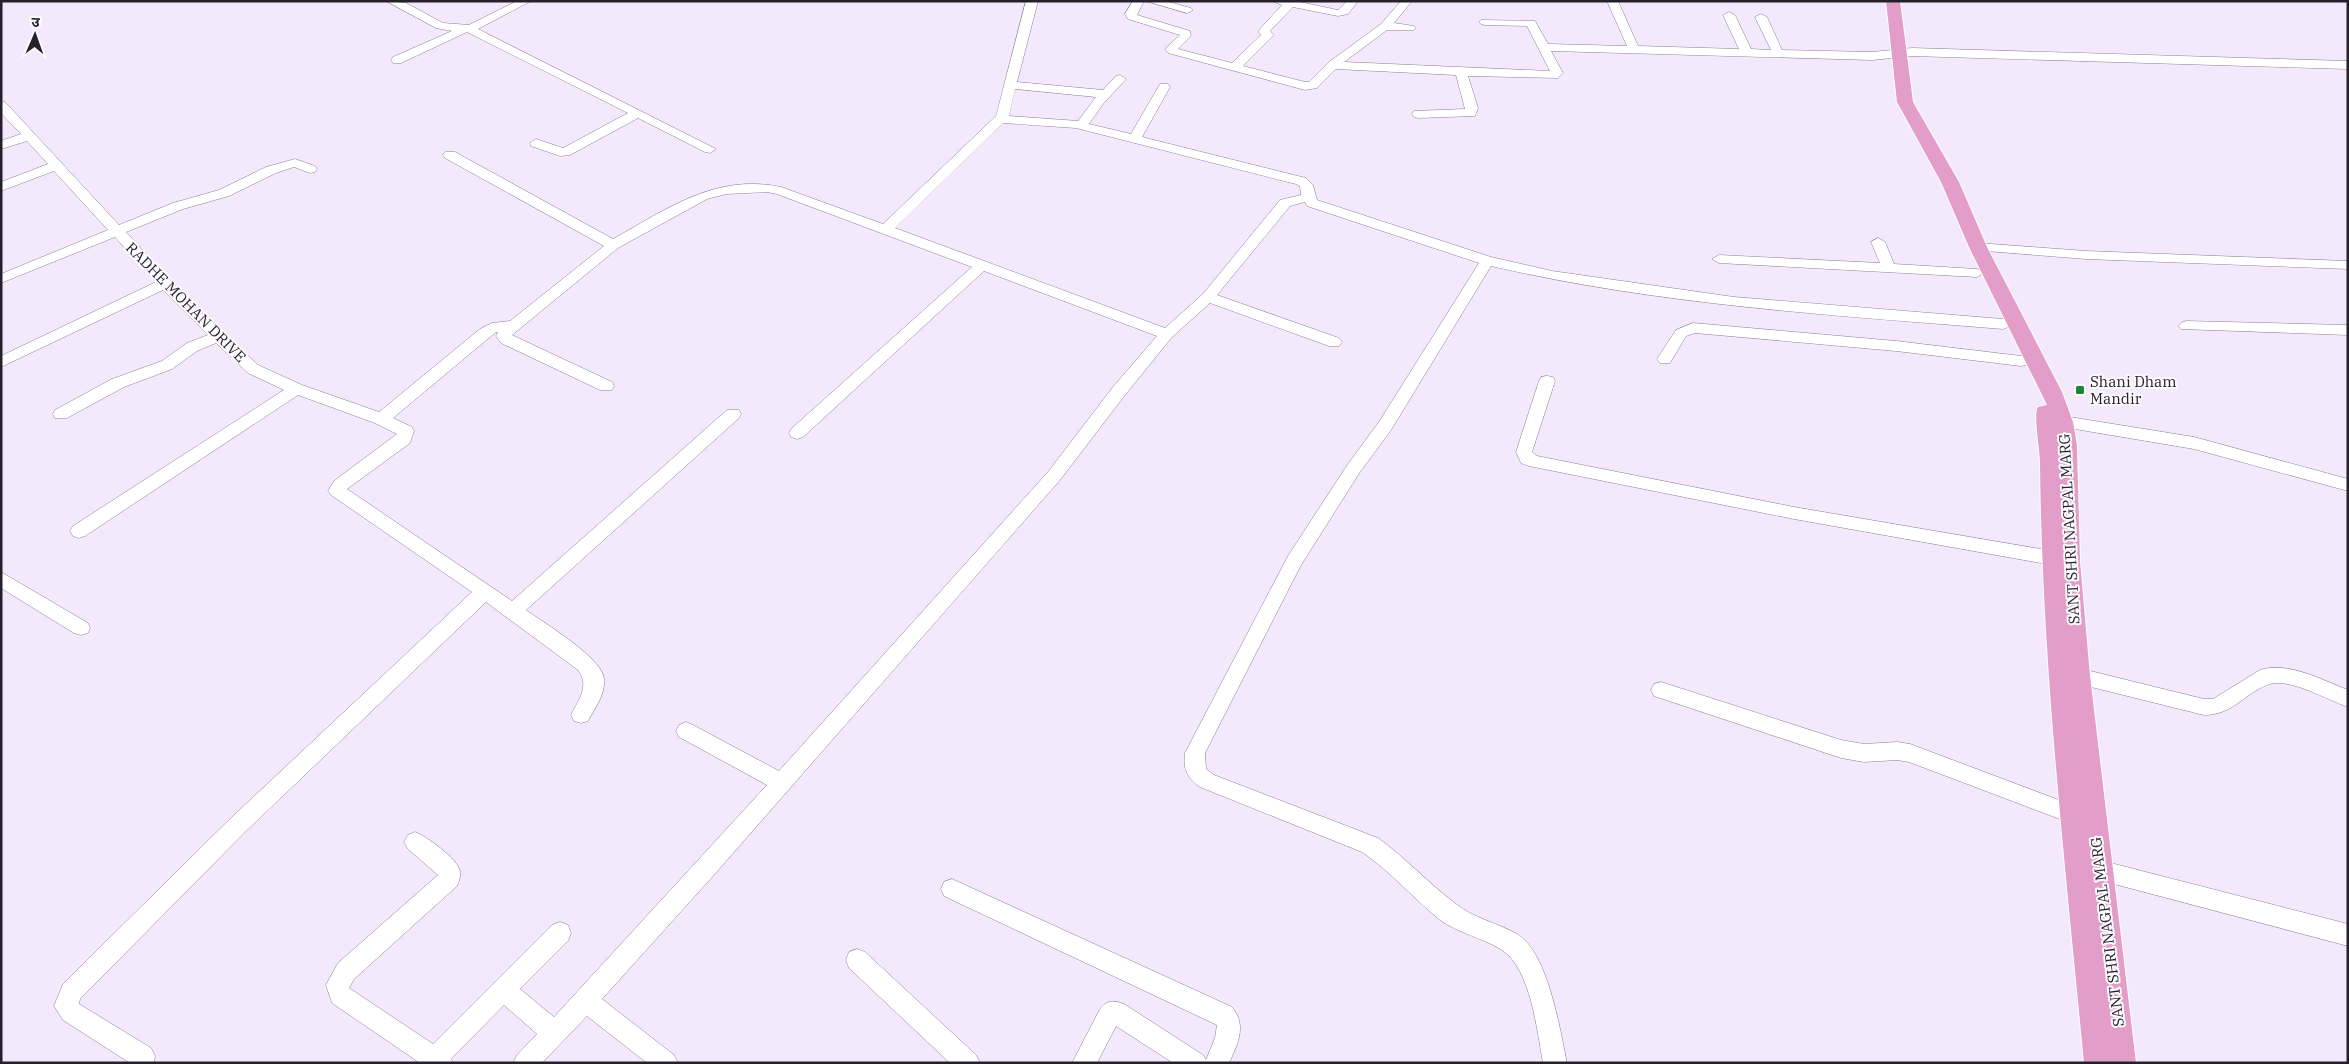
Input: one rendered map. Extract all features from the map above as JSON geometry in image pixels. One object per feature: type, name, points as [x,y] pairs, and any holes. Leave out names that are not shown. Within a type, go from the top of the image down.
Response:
[{"type":"main road","name":"SANT SHRI NAGPAL MARG","points":[[1883,1],[1893,54],[1905,102],[1950,182],[1978,247],[2052,392],[2055,420],[2050,442],[2052,558],[2059,671],[2099,1063]]},
{"type":"main road","name":"SANT SHRI NAGPAL MARG","points":[[1893,1],[1894,102],[1937,182],[1977,273],[2021,361],[2055,420],[2066,445],[2069,561],[2078,676],[2121,1063]]},
{"type":"street","points":[[391,1],[440,26],[468,29],[710,150]]},
{"type":"street","points":[[397,60],[526,1]]},
{"type":"street","points":[[885,230],[1002,117],[1032,1]]},
{"type":"street","points":[[1139,1],[1131,14],[1132,17],[1186,33],[1171,49],[1172,51],[1307,86],[1313,85],[1334,65],[1385,26],[1407,1]]},
{"type":"street","points":[[1151,1],[1187,10]]},
{"type":"street","points":[[1276,1],[1338,13],[1344,12],[1353,1]]},
{"type":"street","points":[[1612,1],[1616,15],[1634,49]]},
{"type":"street","points":[[1234,68],[1268,35],[1264,31],[1289,5]]},
{"type":"street","points":[[1729,15],[1746,52]]},
{"type":"street","points":[[1761,16],[1778,53]]},
{"type":"street","points":[[1334,65],[1461,72],[1556,74],[1558,71],[1531,23],[1485,22]]},
{"type":"street","points":[[1385,26],[1410,28]]},
{"type":"street","points":[[1545,47],[2348,65]]},
{"type":"street","points":[[1418,114],[1471,113],[1472,108],[1461,72]]},
{"type":"street","points":[[1081,126],[1120,79]]},
{"type":"street","points":[[1009,85],[1106,94]]},
{"type":"street","points":[[1134,139],[1164,86]]},
{"type":"street","name":"RADHE MOHAN DRIVE","points":[[1,105],[165,283],[253,369],[296,389],[381,419],[406,431],[404,439],[340,485],[337,491],[484,592]]},
{"type":"street","points":[[536,144],[565,152],[636,114]]},
{"type":"street","points":[[1002,117],[1007,120],[1068,123],[1301,181],[1306,185],[1308,198],[1312,203],[1487,261],[1552,276],[1734,302],[2003,324]]},
{"type":"street","points":[[1,145],[28,136]]},
{"type":"street","points":[[450,154],[613,245]]},
{"type":"street","points":[[1,279],[178,206],[224,193],[260,174],[283,165],[295,163],[310,169]]},
{"type":"street","points":[[1,187],[57,165]]},
{"type":"street","points":[[606,386],[506,339],[504,336],[506,332],[613,245],[702,196],[744,188],[781,191],[1168,334]]},
{"type":"street","points":[[525,1063],[705,869],[1054,476],[1119,391],[1168,334],[1208,297],[1285,203],[1308,198]]},
{"type":"street","points":[[1878,242],[1889,268]]},
{"type":"street","points":[[1978,247],[2086,255],[2342,265],[2348,278]]},
{"type":"street","points":[[1719,259],[1977,273]]},
{"type":"street","points":[[1487,261],[1385,426],[1354,468],[1294,561],[1195,753],[1194,762],[1197,774],[1212,783],[1370,845],[1393,861],[1450,913],[1511,943],[1520,950],[1528,960],[1534,976],[1555,1063]]},
{"type":"street","points":[[797,433],[982,266]]},
{"type":"street","points":[[1,362],[165,283]]},
{"type":"street","points":[[1208,297],[1334,342]]},
{"type":"street","points":[[381,419],[485,332],[492,328],[514,325]]},
{"type":"street","points":[[2186,326],[2348,330]]},
{"type":"street","points":[[1665,359],[1681,333],[1693,328],[1896,346],[2021,361]]},
{"type":"street","points":[[61,414],[125,380],[167,365],[192,347],[219,336]]},
{"type":"street","points":[[1547,381],[1524,452],[1528,459],[1534,462],[1794,513],[2052,558]]},
{"type":"street","points":[[80,531],[296,389]]},
{"type":"street","points":[[513,610],[733,414]]},
{"type":"street","points":[[2055,420],[2194,443],[2348,485]]},
{"type":"street","points":[[1,579],[81,628]]},
{"type":"street","points":[[142,1063],[143,1056],[71,1012],[66,1006],[72,992],[238,825],[484,592],[513,610],[589,670],[594,677],[593,697],[581,715]]},
{"type":"street","points":[[2078,676],[2204,706],[2216,707],[2267,676],[2272,675],[2295,679],[2348,699]]},
{"type":"street","points":[[1662,690],[1842,749],[1864,753],[1910,752],[2073,815]]},
{"type":"street","points":[[686,731],[781,782]]},
{"type":"street","points":[[415,842],[449,870],[449,879],[346,971],[337,983],[337,989],[340,995],[438,1061],[560,933]]},
{"type":"street","points":[[2099,870],[2348,935]]},
{"type":"street","points":[[952,889],[1224,1015],[1228,1018],[1230,1029],[1216,1063]]},
{"type":"street","points":[[857,960],[968,1063]]},
{"type":"street","points":[[504,990],[554,1033]]},
{"type":"street","points":[[584,999],[666,1063]]},
{"type":"street","points":[[1084,1063],[1108,1017],[1112,1012],[1116,1012],[1195,1063]]},
{"type":"place","name":"Shani Dham Mandir","points":[[2080,390]]}]
